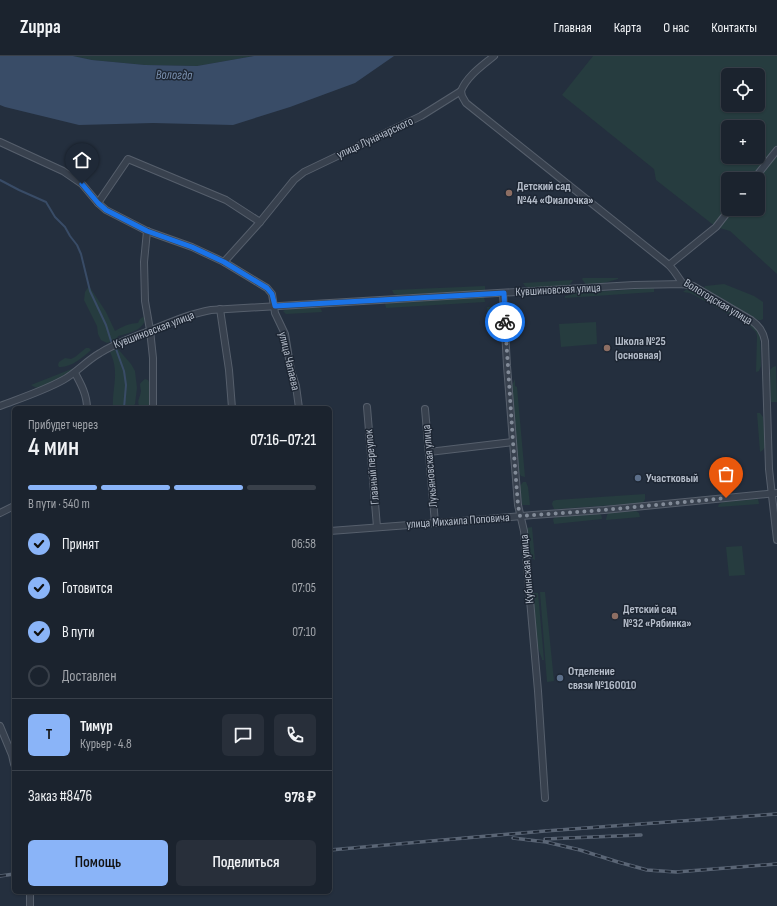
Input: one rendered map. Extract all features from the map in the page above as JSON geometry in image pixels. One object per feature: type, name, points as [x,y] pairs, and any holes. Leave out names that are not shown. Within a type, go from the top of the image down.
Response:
[{"type":"street","name":"улица Луначарского","points":[[224,262],[260,222],[294,180],[304,172],[421,116],[461,91],[463,85],[494,56]]},
{"type":"street","name":"Вологодская улица","points":[[461,91],[466,103],[669,265],[683,284],[693,286],[759,326],[765,341],[769,469],[774,493],[777,540]]},
{"type":"street","name":"улица Чапаева","points":[[0,142],[63,170],[82,184],[106,210],[147,231],[192,247],[224,262],[267,288],[272,294],[275,312],[285,334],[299,406]]},
{"type":"street","points":[[760,172],[777,150]]},
{"type":"street","points":[[98,203],[128,159],[226,200],[260,222]]},
{"type":"street","points":[[669,265],[714,228],[724,216]]},
{"type":"street","points":[[147,231],[144,262],[144,301],[150,330],[153,358],[153,406]]},
{"type":"street","name":"Кувшиновская улица","points":[[0,406],[65,379],[94,356],[120,342],[163,324],[203,312],[220,309],[634,285],[683,284]]},
{"type":"street","name":"Кубинская улица","points":[[504,293],[507,366],[518,505],[524,531],[538,691],[545,798]]},
{"type":"street","points":[[220,309],[229,370],[232,406]]},
{"type":"street","points":[[75,372],[85,394],[87,406]]},
{"type":"street","name":"Главный переулок","points":[[367,407],[377,527]]},
{"type":"street","name":"Лукьяновская улица","points":[[425,409],[435,523]]},
{"type":"street","points":[[429,452],[513,442]]},
{"type":"street","name":"улица Михаила Поповича","points":[[332,531],[494,519],[774,493]]},
{"type":"street","points":[[0,513],[12,507]]},
{"type":"street","points":[[0,726],[12,755]]},
{"type":"street","points":[[30,894],[30,906]]},
{"type":"green space","points":[[73,56],[254,56],[197,66],[145,65],[92,60]]},
{"type":"green space","points":[[593,56],[777,56],[777,274],[730,231],[716,227],[656,180],[654,169],[562,95]]},
{"type":"green space","points":[[582,279],[618,279],[600,284],[586,285]]},
{"type":"green space","points":[[573,280],[568,286],[529,288],[523,283]]},
{"type":"green space","points":[[724,284],[754,296],[763,302],[763,319],[758,320],[704,288],[705,286]]},
{"type":"green space","points":[[89,286],[106,312],[115,331],[129,324],[138,323],[143,317],[145,318],[142,326],[135,331],[118,336],[117,339],[107,343],[101,340],[98,334],[97,326],[84,300],[85,292]]},
{"type":"green space","points":[[485,286],[485,291],[398,295],[394,294],[392,290]]},
{"type":"green space","points":[[654,288],[654,292],[565,298],[565,296],[578,293]]},
{"type":"green space","points":[[687,289],[695,291],[748,321],[755,328],[760,335],[761,366],[759,371],[756,372],[756,332],[750,326],[694,295],[683,292]]},
{"type":"green space","points":[[484,297],[485,302],[386,308],[385,303]]},
{"type":"green space","points":[[499,306],[499,322],[489,326],[487,307]]},
{"type":"green space","points":[[318,307],[322,312],[286,314],[283,311],[287,309]]},
{"type":"green space","points":[[596,322],[597,344],[561,347],[559,324]]},
{"type":"green space","points":[[86,348],[91,350],[81,359],[68,366],[59,367],[59,362],[65,358],[71,359],[75,357]]},
{"type":"green space","points":[[118,349],[135,371],[137,388],[135,404],[133,406],[113,406],[115,367],[110,352]]},
{"type":"green space","points":[[776,366],[777,402],[771,402],[770,370]]},
{"type":"green space","points":[[74,368],[46,386],[37,388],[31,385]]},
{"type":"green space","points":[[145,379],[148,380],[150,384],[151,406],[139,406],[138,403],[141,391],[141,382]]},
{"type":"green space","points":[[515,379],[525,477],[521,476],[519,472],[512,385]]},
{"type":"green space","points":[[757,413],[760,413],[763,417],[765,447],[760,452]]},
{"type":"green space","points":[[523,482],[526,482],[528,487],[530,505],[522,505],[520,486]]},
{"type":"green space","points":[[645,494],[644,501],[641,503],[558,509],[554,509],[552,504],[553,501],[556,500]]},
{"type":"green space","points":[[758,499],[759,504],[718,507],[719,504],[724,502]]},
{"type":"green space","points":[[636,511],[639,513],[640,517],[606,520],[609,513]]},
{"type":"green space","points":[[598,513],[601,515],[602,519],[554,524],[553,519],[557,516]]},
{"type":"green space","points":[[532,527],[535,560],[530,556],[527,528]]},
{"type":"green space","points":[[742,546],[745,575],[729,576],[726,547]]},
{"type":"green space","points":[[540,592],[545,592],[554,681],[547,682]]},
{"type":"green space","points":[[533,593],[538,593],[544,660],[542,660],[537,645]]},
{"type":"water","name":"Вологда","points":[[0,56],[73,56],[92,60],[145,65],[197,66],[254,56],[394,56],[355,83],[290,107],[233,125],[153,123],[79,125],[0,105]]},
{"type":"waterway","points":[[0,180],[46,202],[55,217],[65,227],[77,245],[81,254],[90,291],[106,325],[124,371],[126,385],[124,406]]},
{"type":"railway","points":[[332,850],[545,831],[777,814]]},
{"type":"railway","points":[[545,839],[641,835]]},
{"type":"railway","points":[[513,838],[546,842],[580,850],[647,870],[676,872],[777,864]]},
{"type":"railway","points":[[0,876],[12,874]]},
{"type":"way so far","points":[[505,322],[507,366],[520,516],[642,507],[726,498]]},
{"type":"place","name":"Детский сад №44 «Фиалочка»","points":[[509,193]]},
{"type":"place","name":"Школа №25 (основная)","points":[[607,348]]},
{"type":"place","name":"Участковый","points":[[638,478]]},
{"type":"place","name":"Детский сад №32 «Рябинка»","points":[[615,616]]},
{"type":"place","name":"Отделение связи №160010","points":[[560,678]]},
{"type":"route","points":[[82,184],[106,210],[147,231],[192,247],[224,262],[267,288],[272,294],[275,306],[504,293],[505,322]]}]
